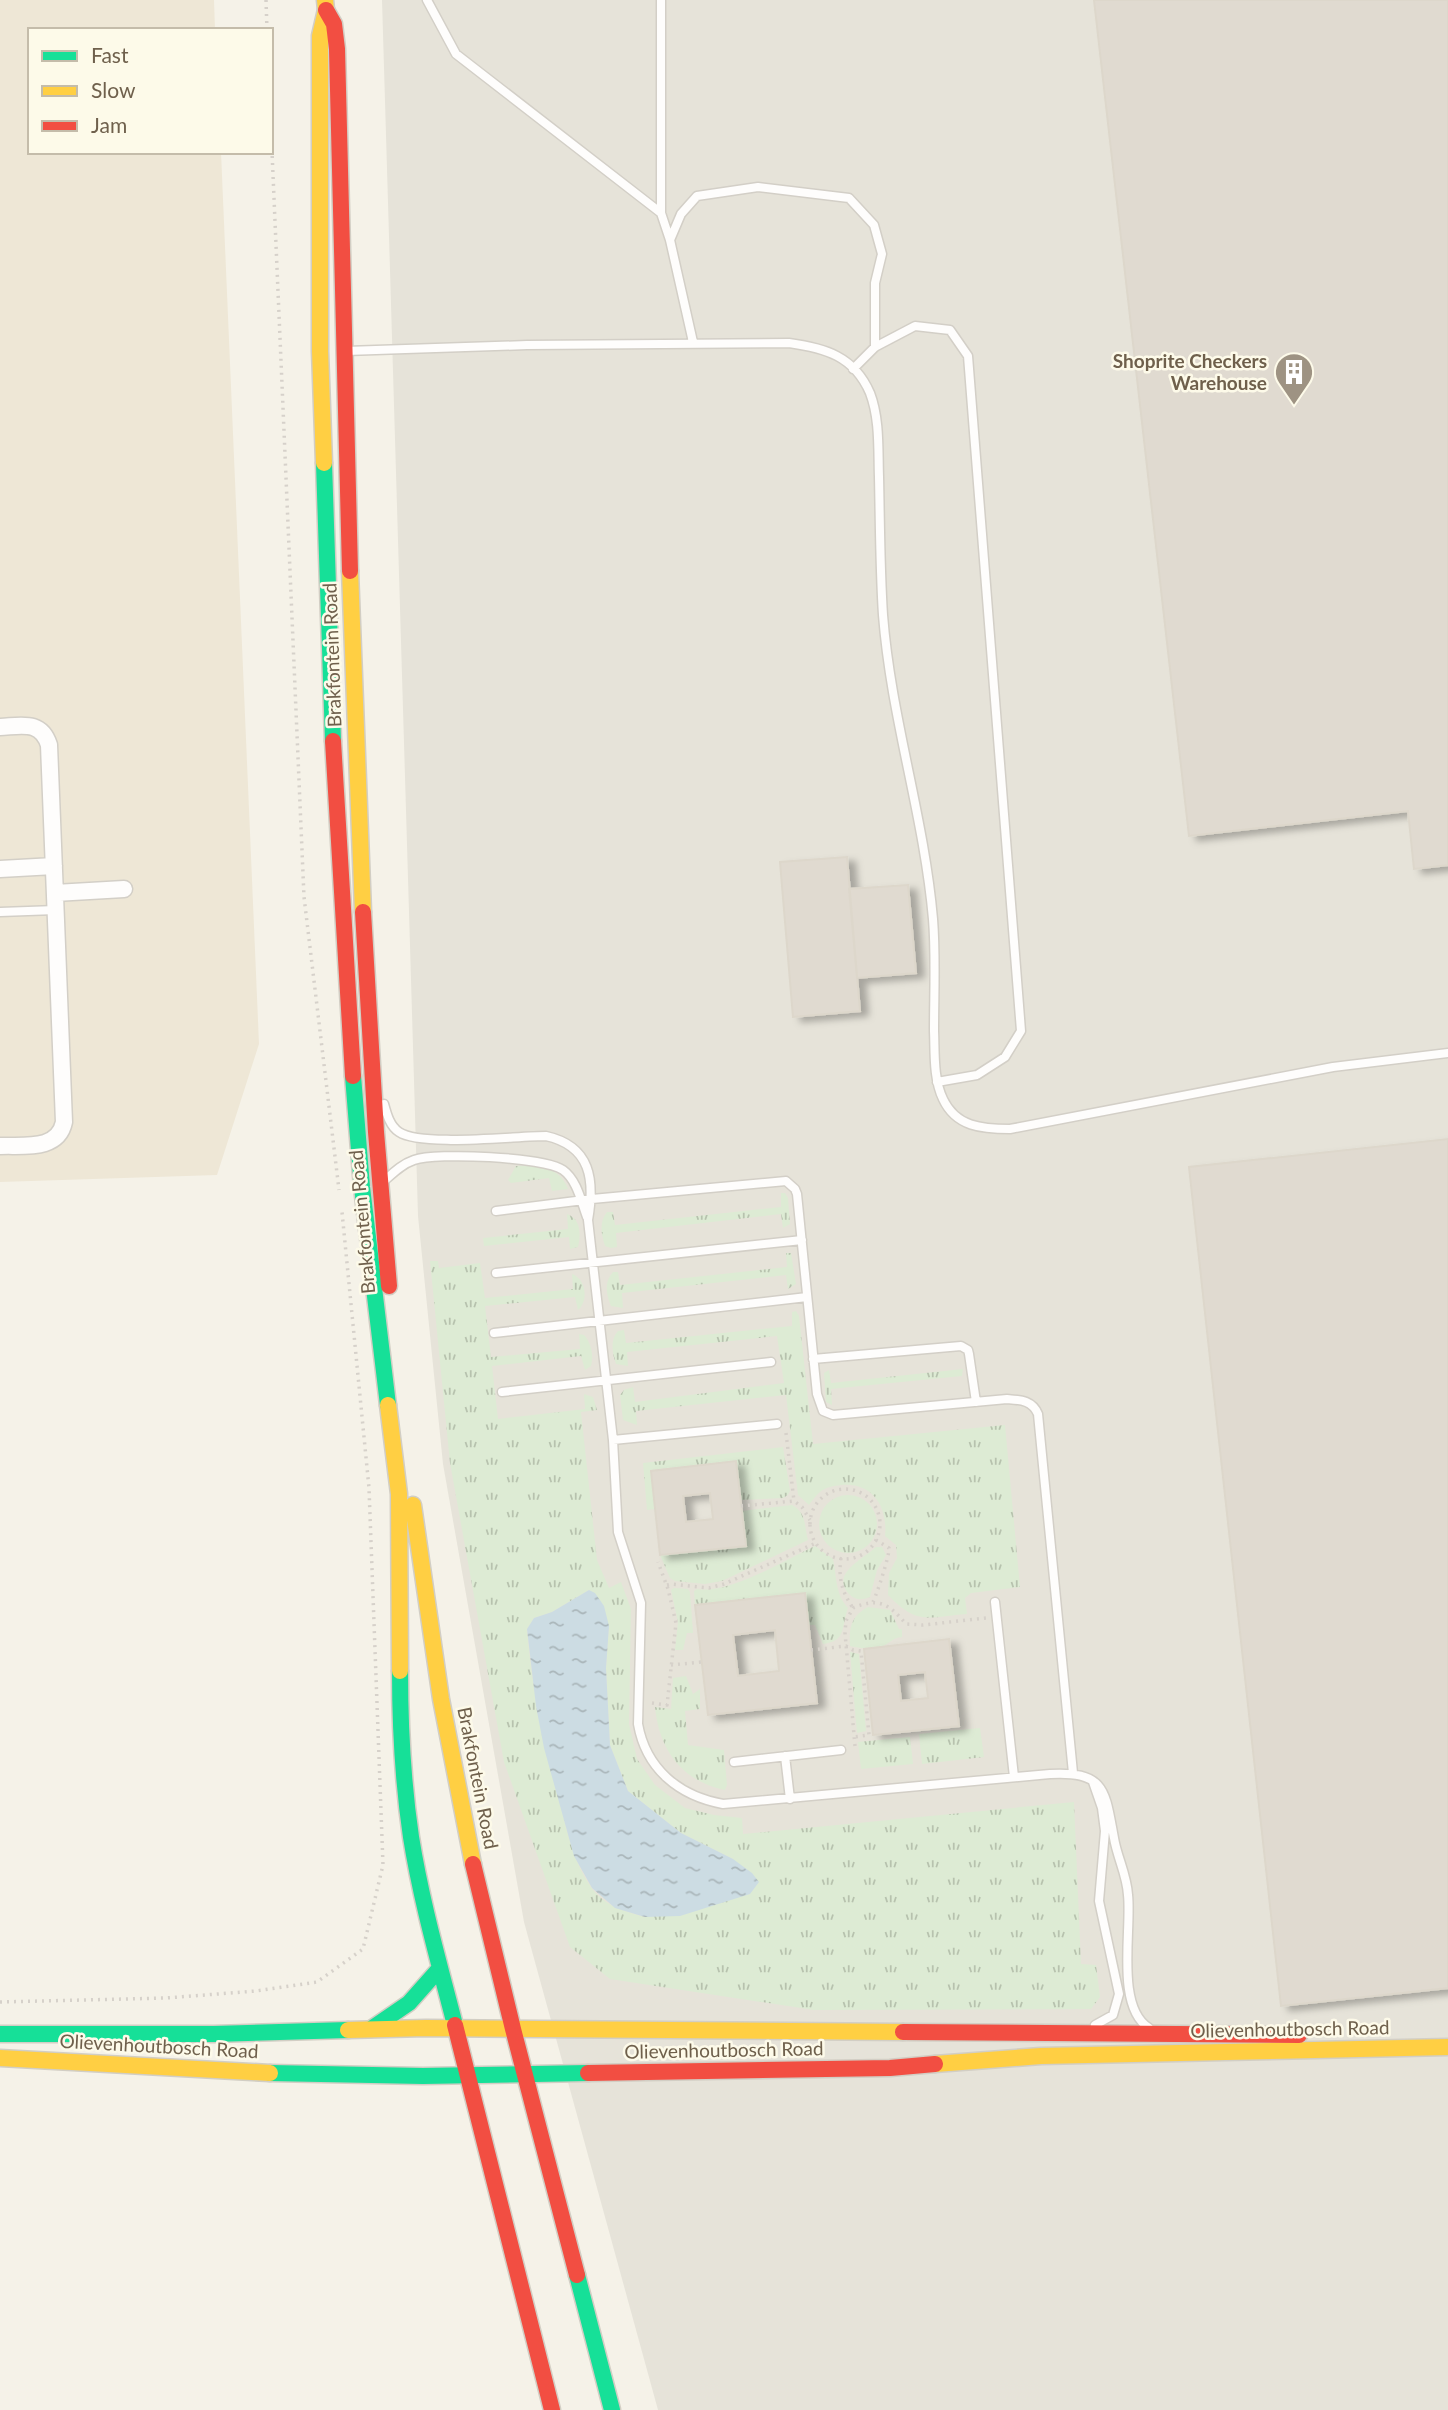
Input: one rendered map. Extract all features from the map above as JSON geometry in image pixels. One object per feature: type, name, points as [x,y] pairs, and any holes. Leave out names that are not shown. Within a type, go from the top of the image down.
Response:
[{"type":"street","name":"Brakfontein Road","points":[[326,5],[334,24],[337,49],[355,756],[369,1044],[395,1351],[420,1563],[465,1830],[513,2029],[612,2410]]},
{"type":"street","name":"Brakfontein Road","points":[[326,5],[320,36],[320,351],[334,757],[362,1188],[399,1493],[400,1692],[404,1777],[416,1867],[552,2410]]},
{"type":"street","points":[[327,563],[334,557],[339,546],[335,370],[337,362],[346,351]]},
{"type":"street","points":[[0,727],[38,728],[46,735],[49,745],[64,1122],[62,1132],[55,1140],[0,1146]]},
{"type":"street","points":[[0,869],[54,866]]},
{"type":"street","points":[[55,893],[124,889]]},
{"type":"street","points":[[368,2030],[412,2002],[440,1968]]},
{"type":"street","name":"Olievenhoutbosch Road","points":[[0,2034],[513,2029],[1448,2035]]},
{"type":"street","name":"Olievenhoutbosch Road","points":[[0,2057],[239,2073],[467,2075],[890,2068],[1041,2056],[1448,2047]]},
{"type":"lane","points":[[427,0],[456,54],[660,214]]},
{"type":"lane","points":[[660,0],[660,214],[670,240],[693,342]]},
{"type":"lane","points":[[670,240],[681,214],[696,196],[758,187],[849,198],[874,225],[882,254],[875,282],[875,346]]},
{"type":"lane","points":[[853,369],[875,346],[915,326],[950,330],[968,356],[1021,1031],[1005,1057],[977,1075],[937,1082]]},
{"type":"lane","points":[[346,351],[693,342],[789,343],[837,354],[853,369],[869,393],[878,426],[883,615],[893,698],[924,851],[933,920],[937,1082],[943,1099],[953,1113],[966,1124],[986,1129],[1010,1129],[1333,1067],[1448,1053]]},
{"type":"lane","points":[[0,912],[56,910]]},
{"type":"lane","points":[[369,1044],[379,1073],[388,1119],[401,1134],[432,1139],[528,1136],[558,1139],[575,1149],[589,1171],[592,1199],[588,1220]]},
{"type":"lane","points":[[380,1185],[405,1164],[426,1157],[539,1161],[560,1168],[575,1184],[588,1220],[613,1440],[618,1532],[641,1603],[637,1710],[639,1734],[646,1753],[656,1768],[670,1782],[705,1800],[730,1804],[1073,1773],[1093,1782],[1107,1798],[1113,1836],[1127,1885],[1130,1998],[1138,2020],[1164,2035]]},
{"type":"lane","points":[[496,1211],[786,1181],[797,1194],[818,1402],[823,1411],[828,1414],[1007,1399],[1025,1401],[1035,1408],[1038,1414],[1073,1773]]},
{"type":"lane","points":[[496,1273],[802,1240]]},
{"type":"lane","points":[[494,1333],[807,1297]]},
{"type":"lane","points":[[813,1359],[961,1346],[968,1350],[976,1402]]},
{"type":"lane","points":[[502,1392],[771,1362]]},
{"type":"lane","points":[[613,1440],[778,1424]]},
{"type":"lane","points":[[995,1602],[1014,1777]]},
{"type":"lane","points":[[734,1762],[841,1750]]},
{"type":"lane","points":[[785,1756],[790,1798]]},
{"type":"lane","points":[[1066,2034],[1094,2026],[1113,2015],[1119,1994],[1099,1901],[1105,1831],[1102,1808],[1093,1782]]},
{"type":"path","points":[[266,0],[267,28]]},
{"type":"path","points":[[272,154],[304,897],[340,1194]]},
{"type":"path","points":[[0,2002],[166,1998],[317,1982],[363,1950],[383,1865],[369,1488],[341,1208]]},
{"type":"path","points":[[778,1424],[785,1423],[794,1501]]},
{"type":"path","points":[[853,1489],[864,1494],[873,1502],[879,1513],[880,1525],[876,1540],[865,1553],[855,1557],[841,1558],[824,1552],[811,1532],[810,1520],[814,1508],[820,1499],[830,1492],[853,1489]]},
{"type":"path","points":[[741,1506],[794,1501],[803,1507],[810,1520]]},
{"type":"path","points":[[873,1602],[890,1554],[889,1548],[876,1540]]},
{"type":"path","points":[[667,1585],[709,1588],[724,1584],[816,1543]]},
{"type":"path","points":[[841,1558],[839,1578],[844,1595],[853,1608]]},
{"type":"path","points":[[652,1715],[652,1702],[667,1705],[676,1623],[667,1585],[658,1562]]},
{"type":"path","points":[[841,1750],[855,1748],[846,1646],[846,1620],[853,1608],[873,1602],[894,1609],[906,1624],[923,1625],[996,1617]]},
{"type":"path","points":[[811,1650],[846,1646],[861,1651],[869,1735],[854,1737]]},
{"type":"path","points":[[671,1665],[702,1662]]},
{"type":"shaded area","points":[[0,0],[214,0],[215,28],[28,28],[28,154],[221,154],[259,1044],[217,1175],[0,1182]]},
{"type":"shaded area","points":[[382,0],[1448,0],[1448,2410],[658,2410],[524,1922],[443,1464],[418,1216]]},
{"type":"green space","points":[[538,1165],[556,1173],[568,1189],[552,1191],[549,1178],[511,1183],[508,1180],[516,1166]]},
{"type":"green space","points":[[781,1193],[785,1193],[788,1198],[790,1224],[783,1228],[781,1214],[616,1233],[617,1247],[605,1246],[602,1224],[607,1212],[613,1212],[615,1225],[781,1207]]},
{"type":"green space","points":[[567,1214],[575,1219],[579,1228],[578,1247],[570,1249],[569,1237],[484,1246],[483,1238],[568,1229]]},
{"type":"green space","points":[[786,1253],[791,1253],[796,1284],[788,1289],[786,1275],[622,1293],[623,1308],[611,1306],[608,1297],[607,1284],[613,1272],[618,1272],[620,1285],[787,1267]]},
{"type":"green space","points":[[430,1261],[438,1261],[439,1268],[480,1263],[485,1298],[573,1289],[572,1274],[577,1277],[583,1285],[585,1296],[578,1310],[575,1297],[485,1306],[491,1357],[580,1349],[579,1334],[586,1338],[592,1354],[591,1366],[585,1370],[581,1356],[492,1366],[498,1419],[585,1409],[584,1394],[593,1397],[597,1410],[581,1412],[597,1560],[609,1588],[621,1582],[631,1609],[629,1724],[637,1759],[655,1785],[685,1808],[742,1818],[743,1834],[1074,1802],[1081,1964],[1096,1965],[1100,1997],[1091,2009],[814,2010],[610,1979],[570,1947],[504,1762],[450,1463]],"holes":[[[589,1590],[609,1626],[606,1668],[610,1745],[628,1791],[681,1833],[733,1859],[645,1917],[622,1910],[602,1899],[591,1887],[576,1859],[549,1763],[529,1652],[527,1629],[534,1618],[552,1612]]]},
{"type":"green space","points":[[796,1311],[799,1316],[813,1444],[1005,1425],[1020,1587],[971,1593],[965,1598],[967,1614],[924,1617],[898,1605],[888,1595],[889,1573],[897,1558],[896,1545],[885,1536],[884,1515],[876,1498],[861,1487],[852,1485],[825,1489],[809,1505],[798,1495],[786,1395],[636,1411],[637,1425],[623,1420],[620,1395],[624,1390],[633,1387],[635,1402],[784,1383],[777,1336],[627,1352],[628,1366],[616,1364],[613,1342],[618,1331],[624,1330],[626,1343],[792,1326],[792,1312]]},
{"type":"green space","points":[[963,1369],[962,1376],[831,1389],[832,1405],[826,1402],[824,1373],[829,1370],[831,1383]]},
{"type":"green space","points":[[783,1447],[790,1491],[783,1498],[741,1500],[736,1461],[651,1470],[655,1509],[647,1510],[643,1463]]},
{"type":"green space","points":[[842,1495],[854,1495],[869,1503],[877,1518],[877,1530],[869,1545],[854,1553],[842,1553],[827,1545],[819,1530],[819,1518],[827,1503]]},
{"type":"green space","points":[[792,1505],[803,1516],[808,1540],[722,1581],[705,1584],[675,1581],[670,1578],[660,1555],[745,1546],[742,1511]]},
{"type":"green space","points":[[815,1546],[833,1559],[839,1591],[848,1608],[842,1632],[836,1640],[823,1644],[815,1625],[809,1625],[805,1593],[695,1605],[694,1591],[697,1589],[724,1587],[740,1582]]},
{"type":"green space","points":[[876,1547],[882,1547],[886,1555],[877,1570],[870,1597],[854,1598],[844,1586],[846,1573]]},
{"type":"green space","points":[[688,1589],[690,1592],[693,1633],[687,1633],[683,1650],[675,1650],[678,1622],[671,1590]]},
{"type":"green space","points":[[868,1607],[890,1610],[899,1629],[902,1629],[902,1637],[877,1648],[850,1646],[852,1623],[858,1614]]},
{"type":"green space","points":[[850,1652],[859,1654],[866,1731],[857,1733]]},
{"type":"green space","points":[[686,1676],[693,1694],[700,1689],[700,1709],[685,1711],[688,1745],[724,1750],[727,1785],[725,1790],[710,1786],[685,1771],[675,1761],[661,1736],[655,1707],[671,1709],[673,1678]]},
{"type":"green space","points":[[980,1728],[984,1757],[922,1764],[919,1734]]},
{"type":"green space","points":[[910,1737],[913,1764],[861,1769],[858,1742]]},
{"type":"water","points":[[589,1590],[595,1593],[604,1606],[609,1626],[606,1668],[610,1745],[628,1791],[681,1833],[733,1859],[752,1873],[759,1882],[750,1894],[680,1916],[645,1917],[615,1908],[592,1888],[574,1856],[544,1748],[527,1629],[534,1618],[552,1612]]},
{"type":"building","name":"Shoprite Checkers Warehouse","points":[[1094,0],[1448,0],[1448,865],[1414,869],[1408,811],[1189,836]]},
{"type":"building","points":[[847,857],[860,1011],[793,1017],[780,862]]},
{"type":"building","points":[[908,885],[916,973],[857,978],[849,889]]},
{"type":"building","points":[[1448,1139],[1448,1988],[1281,2006],[1189,1167]]},
{"type":"building","points":[[736,1461],[746,1546],[660,1555],[651,1471]],"holes":[[[710,1493],[713,1519],[686,1522],[683,1496]]]},
{"type":"building","points":[[805,1593],[817,1703],[708,1715],[695,1605]],"holes":[[[775,1630],[779,1671],[738,1676],[733,1635]]]},
{"type":"building","points":[[949,1639],[959,1726],[873,1735],[864,1649]],"holes":[[[925,1672],[928,1698],[901,1701],[898,1675]]]},
{"type":"traffic: fast","points":[[324,463],[333,741]]},
{"type":"traffic: fast","points":[[353,1076],[362,1187],[388,1405]]},
{"type":"traffic: fast","points":[[400,1671],[403,1754],[411,1837],[425,1908],[455,2025]]},
{"type":"traffic: fast","points":[[371,2029],[409,2003],[440,1968]]},
{"type":"traffic: fast","points":[[0,2034],[214,2034],[348,2030]]},
{"type":"traffic: fast","points":[[270,2073],[423,2076],[588,2073]]},
{"type":"traffic: fast","points":[[577,2275],[612,2410]]},
{"type":"traffic: slow","points":[[324,463],[320,351],[320,36],[326,10],[325,0]]},
{"type":"traffic: slow","points":[[350,571],[363,912]]},
{"type":"traffic: slow","points":[[388,1405],[399,1494],[400,1671]]},
{"type":"traffic: slow","points":[[413,1505],[441,1699],[473,1864]]},
{"type":"traffic: slow","points":[[348,2030],[426,2028],[903,2032]]},
{"type":"traffic: slow","points":[[935,2064],[1041,2056],[1448,2047]]},
{"type":"traffic: slow","points":[[0,2058],[270,2073]]},
{"type":"traffic: jam","points":[[326,10],[334,24],[337,49],[350,571]]},
{"type":"traffic: jam","points":[[333,741],[353,1076]]},
{"type":"traffic: jam","points":[[363,912],[376,1132],[389,1286]]},
{"type":"traffic: jam","points":[[473,1864],[577,2275]]},
{"type":"traffic: jam","points":[[455,2025],[552,2410]]},
{"type":"traffic: jam","points":[[903,2032],[1299,2035]]},
{"type":"traffic: jam","points":[[588,2073],[890,2068],[935,2064]]},
{"type":"place","name":"Shoprite Checkers Warehouse","points":[[1294,406]]}]
